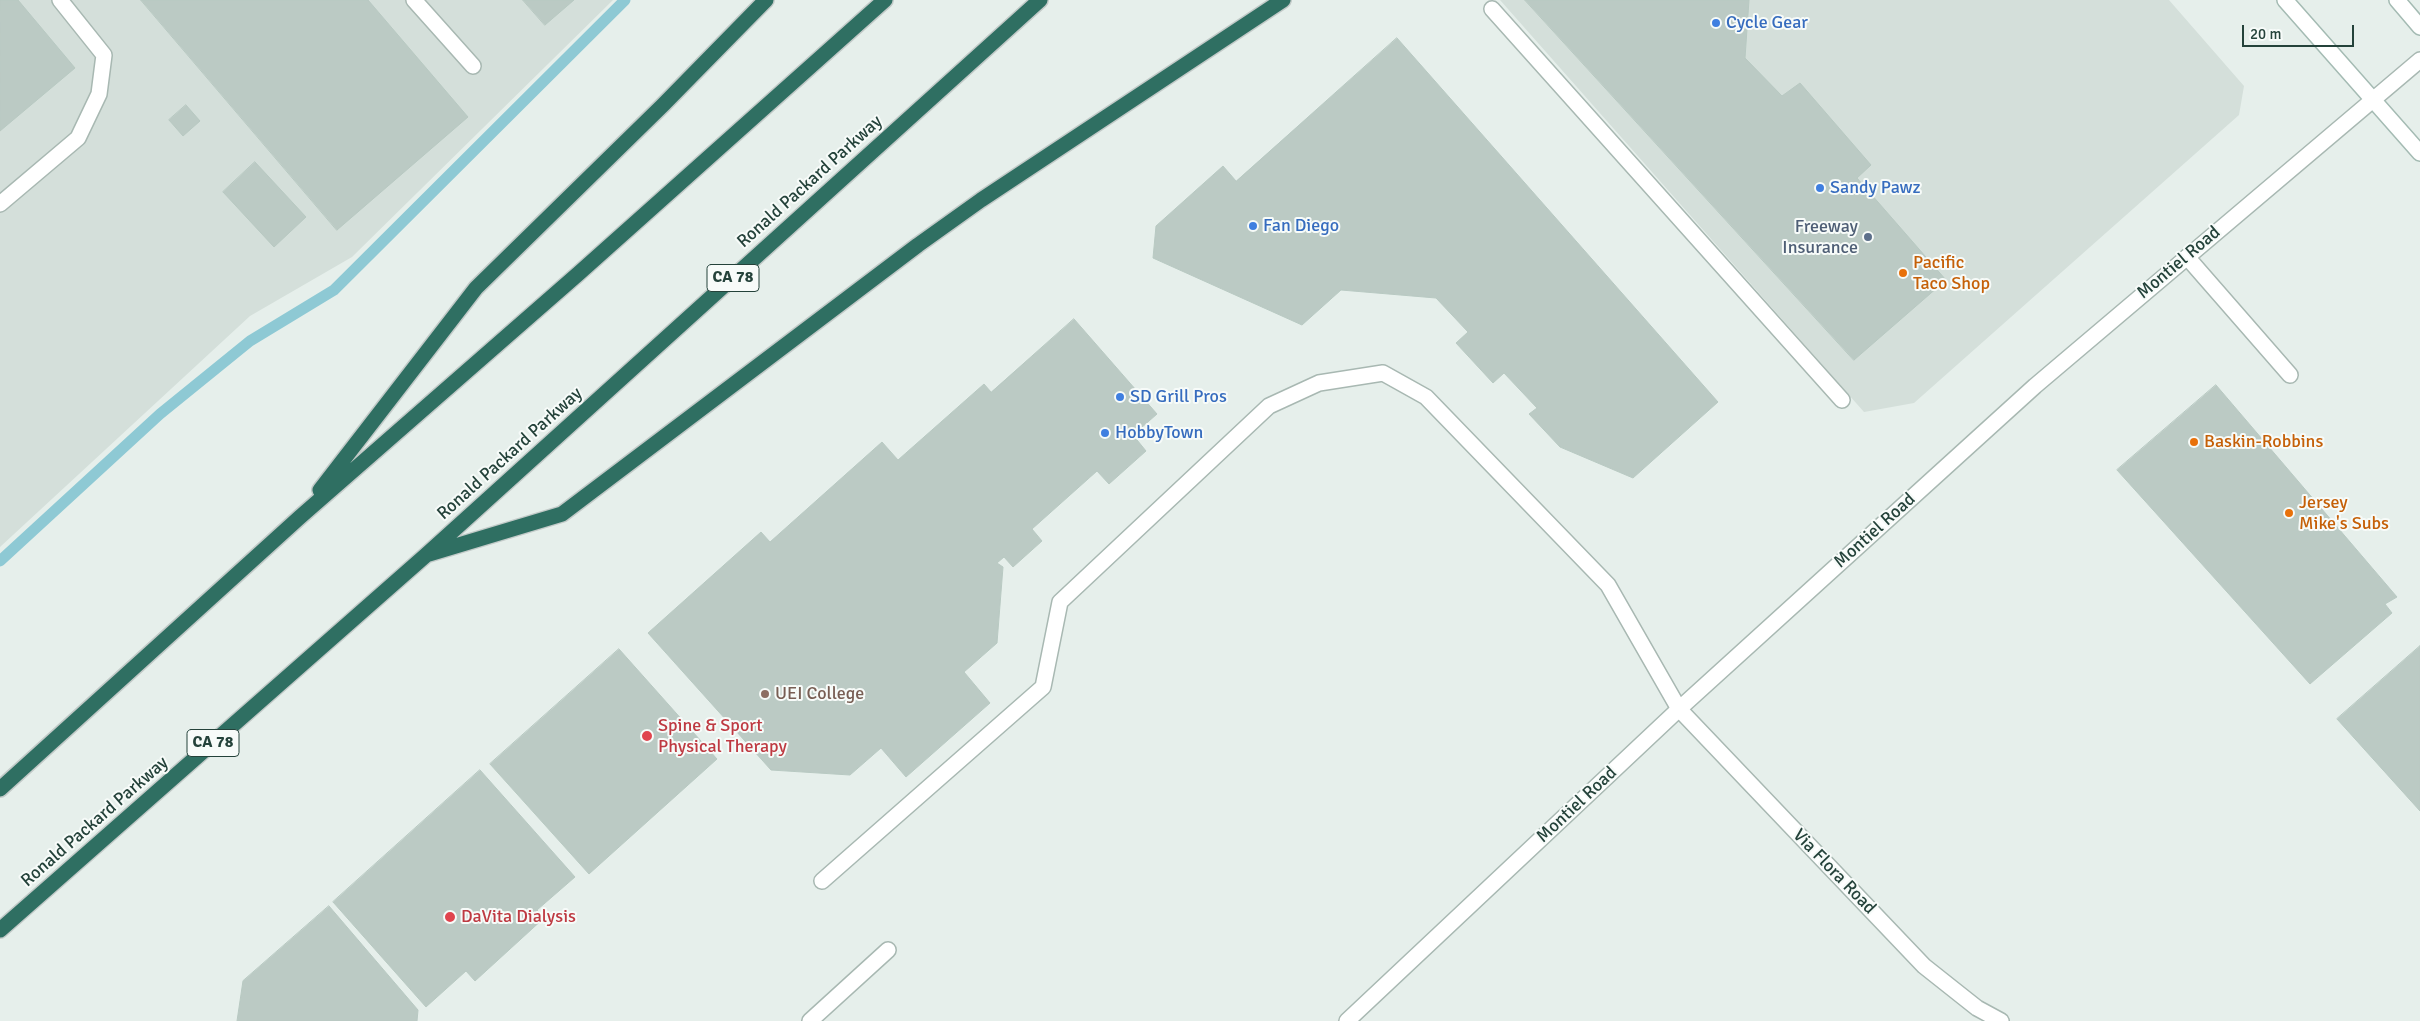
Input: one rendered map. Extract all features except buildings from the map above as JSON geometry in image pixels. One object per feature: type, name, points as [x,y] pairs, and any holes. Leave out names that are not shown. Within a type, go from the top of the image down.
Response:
[{"type":"highway","points":[[300,517],[476,288],[663,105],[766,0]]},
{"type":"highway","points":[[0,789],[300,517],[585,268],[885,0]]},
{"type":"highway","name":"Ronald Packard Parkway","points":[[0,930],[425,556],[1040,0]]},
{"type":"highway","points":[[425,556],[562,514],[981,200],[1283,0]]},
{"type":"street","points":[[0,204],[78,138],[99,94],[104,55],[60,0]]},
{"type":"street","points":[[414,0],[473,66]]},
{"type":"street","points":[[2285,0],[2420,153]]},
{"type":"street","points":[[2397,0],[2420,27]]},
{"type":"street","points":[[1492,9],[1842,400]]},
{"type":"street","name":"Montiel Road","points":[[1347,1021],[1679,708],[2035,386],[2420,60]]},
{"type":"street","points":[[2186,257],[2290,375]]},
{"type":"street","name":"Via Flora Road","points":[[822,881],[1043,687],[1060,602],[1269,406],[1319,383],[1383,373],[1426,397],[1608,584],[1679,708],[1924,966],[1977,1008],[2001,1021]]},
{"type":"street","points":[[810,1021],[888,950]]},
{"type":"shaded area","points":[[0,0],[613,0],[352,257],[250,316],[0,547]]},
{"type":"shaded area","points":[[1500,0],[2169,0],[2244,86],[2239,115],[1914,403],[1864,412]]},
{"type":"waterway","points":[[0,561],[160,414],[250,341],[334,290],[625,0]]},
{"type":"place","name":"Cycle Gear","points":[[1716,23]]},
{"type":"place","name":"Sandy Pawz","points":[[1820,188]]},
{"type":"place","name":"Fan Diego","points":[[1253,226]]},
{"type":"place","name":"Freeway Insurance","points":[[1868,237]]},
{"type":"place","name":"Pacific Taco Shop","points":[[1903,273]]},
{"type":"place","name":"SD Grill Pros","points":[[1120,397]]},
{"type":"place","name":"HobbyTown","points":[[1105,433]]},
{"type":"place","name":"Baskin-Robbins","points":[[2194,442]]},
{"type":"place","name":"Jersey Mike's Subs","points":[[2289,513]]},
{"type":"place","name":"UEI College","points":[[765,694]]},
{"type":"place","name":"Spine & Sport Physical Therapy","points":[[647,736]]},
{"type":"place","name":"DaVita Dialysis","points":[[450,917]]}]
